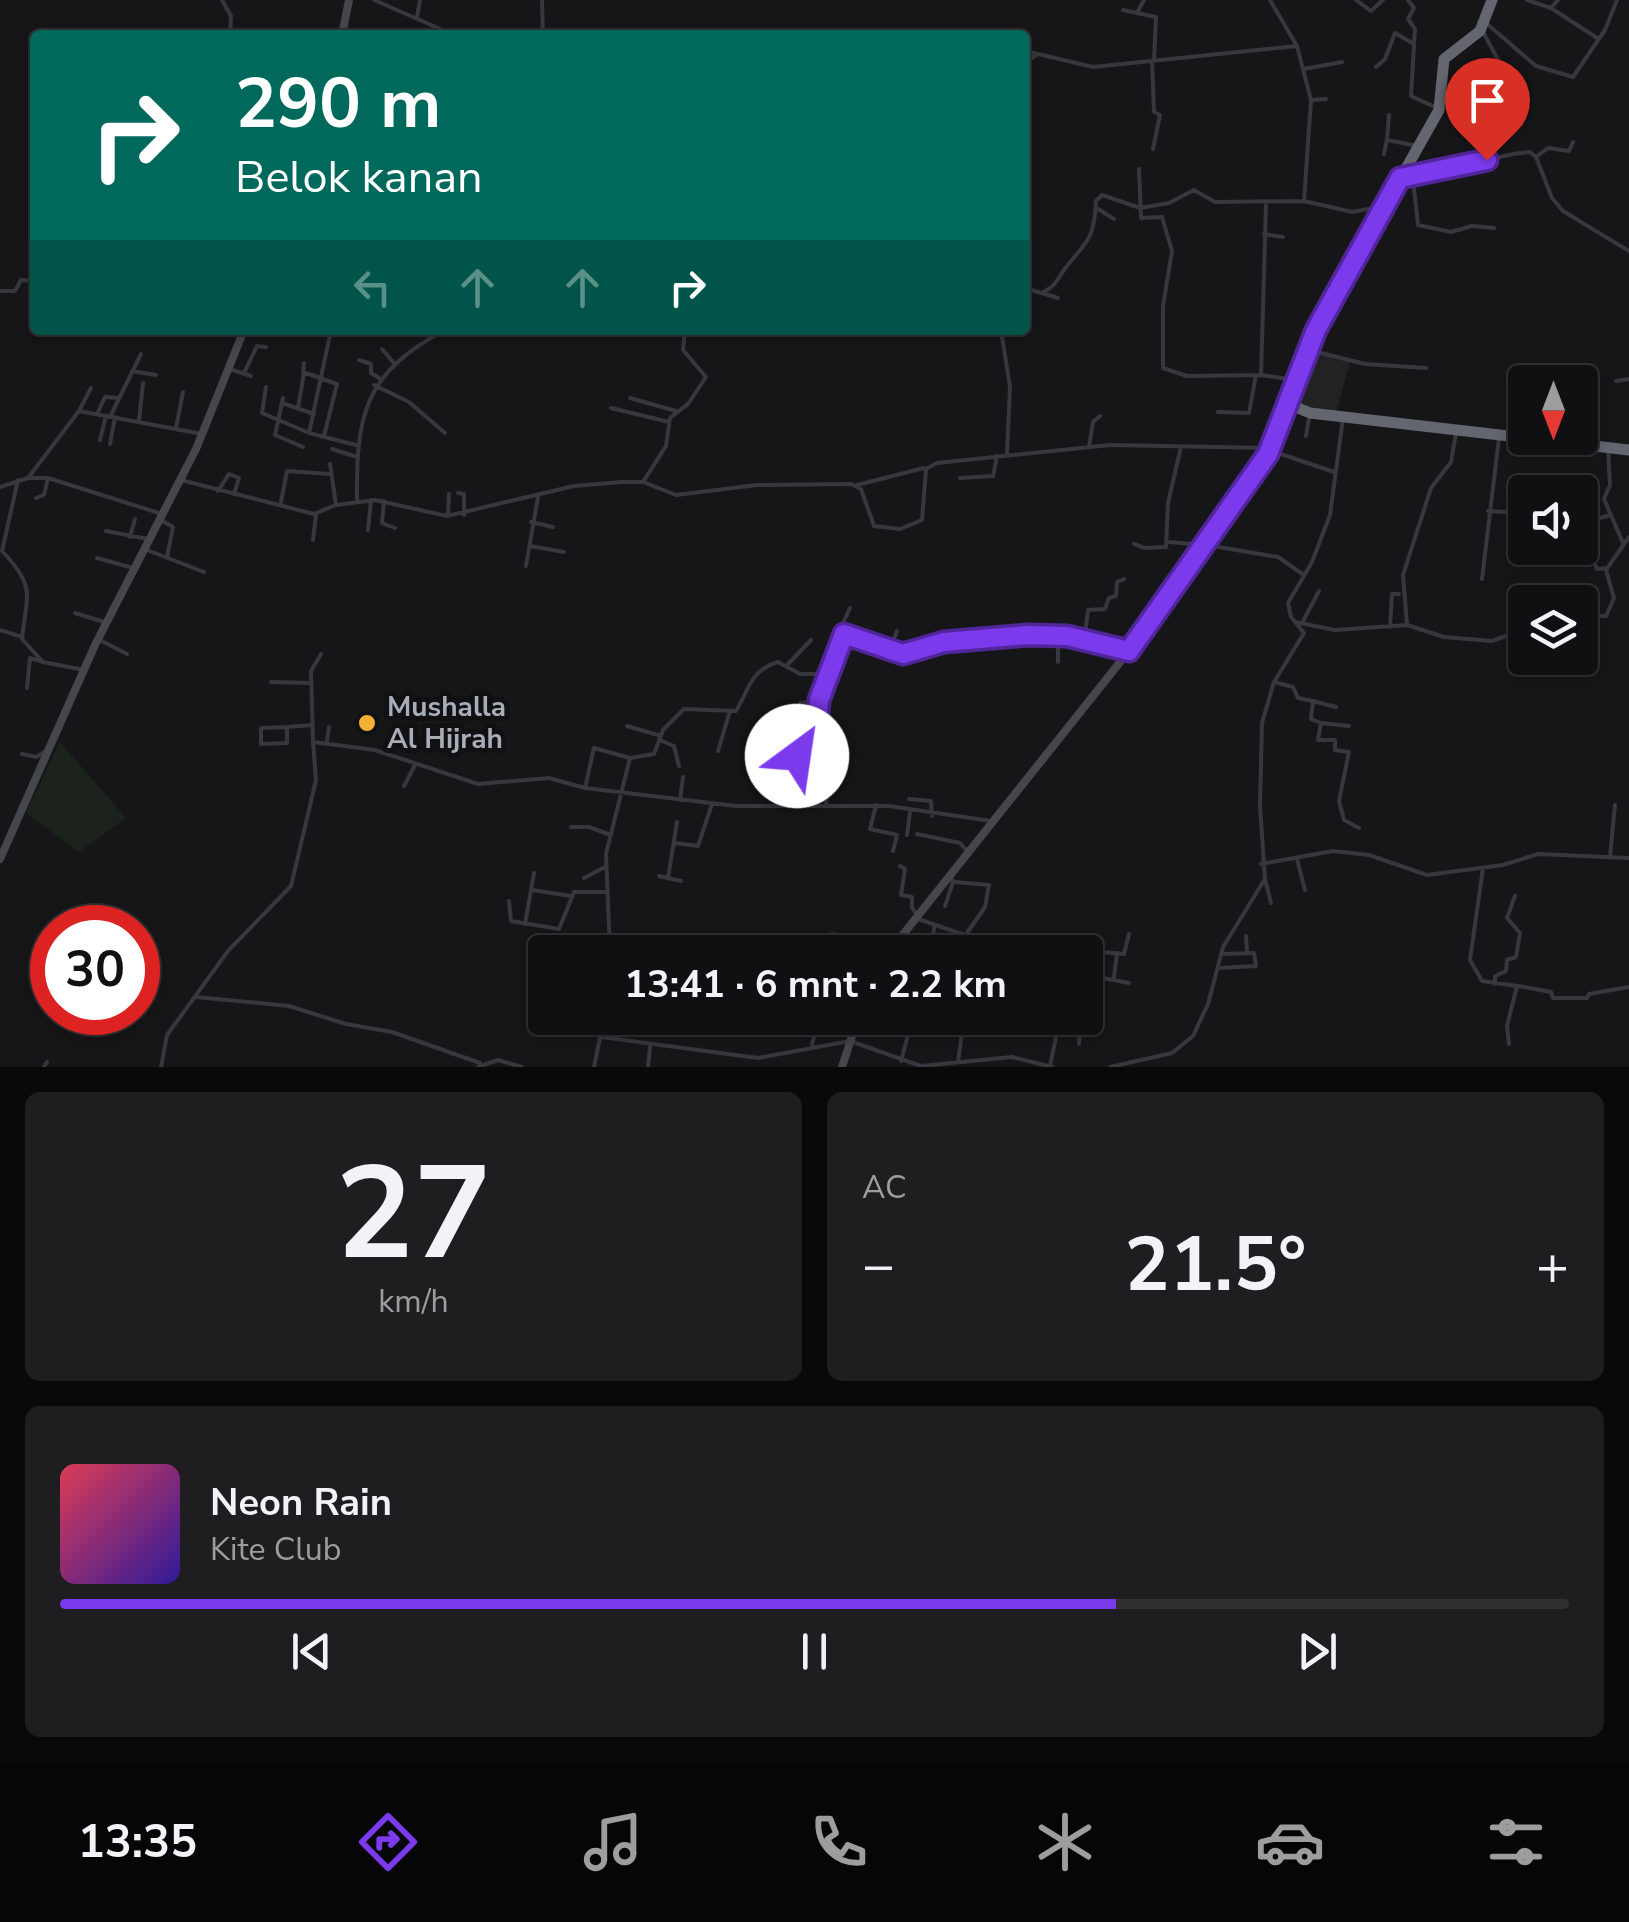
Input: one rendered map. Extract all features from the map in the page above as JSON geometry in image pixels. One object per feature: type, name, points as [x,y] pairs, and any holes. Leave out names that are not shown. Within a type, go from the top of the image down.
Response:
[{"type":"highway","points":[[1307,413],[1291,396],[1324,312],[1406,178],[1418,146],[1439,110],[1444,59],[1483,26],[1492,0]]},
{"type":"highway","points":[[1285,413],[1629,450]]},
{"type":"street","points":[[222,0],[231,16],[230,30]]},
{"type":"street","points":[[343,30],[349,0]]},
{"type":"street","points":[[374,0],[444,30]]},
{"type":"street","points":[[417,17],[420,0]]},
{"type":"street","points":[[542,0],[543,30]]},
{"type":"street","points":[[1137,13],[1144,0]]},
{"type":"street","points":[[1270,0],[1297,46],[1311,100],[1304,201]]},
{"type":"street","points":[[1356,0],[1370,11],[1383,0]]},
{"type":"street","points":[[1408,0],[1414,8],[1408,19],[1415,29],[1411,96],[1439,110]]},
{"type":"street","points":[[1527,0],[1550,8],[1597,38]]},
{"type":"street","points":[[1550,8],[1558,0]]},
{"type":"street","points":[[1483,26],[1536,66],[1571,77],[1606,28],[1617,0]]},
{"type":"street","points":[[1123,10],[1156,16],[1154,111],[1160,116],[1153,149]]},
{"type":"street","points":[[1483,26],[1492,42],[1491,52],[1512,84]]},
{"type":"street","points":[[1376,67],[1385,59],[1395,34],[1414,44]]},
{"type":"street","points":[[1030,53],[1087,68],[1297,46]]},
{"type":"street","points":[[1030,60],[1036,55]]},
{"type":"street","points":[[1304,69],[1342,62]]},
{"type":"street","points":[[1311,100],[1326,100]]},
{"type":"street","points":[[1385,150],[1389,115]]},
{"type":"street","points":[[1387,139],[1418,146]]},
{"type":"street","points":[[1536,157],[1548,148],[1569,151],[1573,142]]},
{"type":"street","points":[[1376,146],[1396,150]]},
{"type":"street","points":[[1494,228],[1472,226],[1451,232],[1418,225],[1406,178],[1530,152],[1536,157],[1552,198],[1563,211],[1629,251]]},
{"type":"street","points":[[1139,170],[1144,221],[1162,218],[1172,251],[1164,306],[1164,368],[1187,376],[1258,375],[1296,380]]},
{"type":"street","points":[[1042,292],[1055,286],[1067,266],[1081,256],[1094,226],[1097,199],[1105,194],[1122,206],[1140,208],[1169,203],[1194,190],[1215,202],[1304,201],[1352,212],[1385,208]]},
{"type":"street","points":[[1218,412],[1249,413],[1258,375],[1266,203]]},
{"type":"street","points":[[1096,208],[1114,220]]},
{"type":"street","points":[[1264,234],[1283,237]]},
{"type":"street","points":[[0,291],[15,291],[22,280],[30,281]]},
{"type":"street","points":[[1030,289],[1058,298]]},
{"type":"street","points":[[0,859],[98,639],[181,480],[242,335]]},
{"type":"street","points":[[308,433],[330,335]]},
{"type":"street","points":[[357,502],[356,445],[374,385],[398,361],[437,335]]},
{"type":"street","points":[[643,482],[666,444],[669,422],[676,411],[688,404],[706,376],[683,351],[685,335]]},
{"type":"street","points":[[1002,335],[1010,387],[1006,455]]},
{"type":"street","points":[[244,373],[257,346],[266,347]]},
{"type":"street","points":[[382,349],[387,350],[388,360],[398,361]]},
{"type":"street","points":[[1309,350],[1365,364],[1426,368]]},
{"type":"street","points":[[100,440],[141,354]]},
{"type":"street","points":[[359,360],[371,364],[371,373],[379,378]]},
{"type":"street","points":[[298,408],[304,364]]},
{"type":"street","points":[[230,368],[251,376]]},
{"type":"street","points":[[132,372],[156,375]]},
{"type":"street","points":[[304,372],[337,384],[324,436]]},
{"type":"street","points":[[1616,381],[1629,379]]},
{"type":"street","points":[[139,421],[143,383]]},
{"type":"street","points":[[374,385],[409,402],[445,433]]},
{"type":"street","points":[[266,387],[260,411],[308,433],[356,445]]},
{"type":"street","points":[[28,478],[92,388]]},
{"type":"street","points":[[176,428],[183,392]]},
{"type":"street","points":[[902,935],[950,880],[967,851],[1129,651],[1206,545],[1271,449],[1291,396]]},
{"type":"street","points":[[97,414],[105,397],[118,398]]},
{"type":"street","points":[[630,398],[676,411]]},
{"type":"street","points":[[302,447],[275,435],[282,401],[314,414]]},
{"type":"street","points":[[610,408],[669,422]]},
{"type":"street","points":[[78,411],[202,434]]},
{"type":"street","points":[[1306,436],[1307,413]]},
{"type":"street","points":[[1089,447],[1093,422],[1100,416]]},
{"type":"street","points":[[110,417],[110,444]]},
{"type":"street","points":[[1271,903],[1261,864],[1259,749],[1274,682],[1304,632],[1294,622],[1288,603],[1330,515],[1344,418]]},
{"type":"street","points":[[1402,594],[1423,508],[1451,462],[1456,433]]},
{"type":"street","points":[[1482,579],[1500,438]]},
{"type":"street","points":[[181,480],[316,514],[336,505],[371,500],[448,516],[574,486],[643,482],[666,495],[757,485],[856,486],[929,465],[1089,447],[1271,449],[1334,472]]},
{"type":"street","points":[[1134,544],[1163,548],[1169,542],[1168,502],[1180,447]]},
{"type":"street","points":[[1608,448],[1610,485],[1604,498],[1623,544]]},
{"type":"street","points":[[332,449],[356,457]]},
{"type":"street","points":[[960,478],[992,476],[997,456]]},
{"type":"street","points":[[330,464],[336,505]]},
{"type":"street","points":[[856,486],[874,526],[887,530],[915,525],[925,513],[929,465]]},
{"type":"street","points":[[186,468],[195,482]]},
{"type":"street","points":[[972,468],[977,476]]},
{"type":"street","points":[[281,504],[286,470],[329,474]]},
{"type":"street","points":[[218,491],[229,474],[239,478],[234,494]]},
{"type":"street","points":[[0,487],[28,478],[48,478],[163,517],[173,527],[166,558]]},
{"type":"street","points":[[36,498],[44,495],[48,478]]},
{"type":"street","points":[[18,480],[2,551],[18,566],[30,592],[22,637]]},
{"type":"street","points":[[458,493],[464,494],[464,514]]},
{"type":"street","points":[[448,516],[449,494]]},
{"type":"street","points":[[526,566],[538,497]]},
{"type":"street","points":[[368,530],[371,500]]},
{"type":"street","points":[[384,501],[382,524],[395,528]]},
{"type":"street","points":[[1488,511],[1508,512]]},
{"type":"street","points":[[312,540],[316,514]]},
{"type":"street","points":[[1598,519],[1611,516]]},
{"type":"street","points":[[130,536],[135,518]]},
{"type":"street","points":[[532,522],[553,527]]},
{"type":"street","points":[[106,531],[152,540]]},
{"type":"street","points":[[1598,616],[1606,616],[1614,601],[1608,568],[1629,537]]},
{"type":"street","points":[[1169,542],[1192,544],[1198,556]]},
{"type":"street","points":[[1206,545],[1275,556],[1304,576]]},
{"type":"street","points":[[530,546],[564,552]]},
{"type":"street","points":[[147,550],[204,572]]},
{"type":"street","points":[[548,562],[553,550]]},
{"type":"street","points":[[97,558],[137,570]]},
{"type":"street","points":[[1596,565],[1608,568]]},
{"type":"street","points":[[1084,643],[1088,610],[1105,610],[1109,598],[1116,596],[1117,582],[1124,579]]},
{"type":"street","points":[[1302,623],[1319,591]]},
{"type":"street","points":[[1390,627],[1392,594],[1408,598],[1406,626]]},
{"type":"street","points":[[816,748],[819,700],[846,634],[843,624],[850,608]]},
{"type":"street","points":[[75,612],[107,622]]},
{"type":"street","points":[[1294,622],[1335,630],[1406,626],[1463,639],[1492,641],[1508,635]]},
{"type":"street","points":[[0,630],[22,637],[43,662]]},
{"type":"street","points":[[890,649],[896,631]]},
{"type":"street","points":[[846,634],[906,654],[948,642],[1058,636],[1129,651]]},
{"type":"street","points":[[1058,636],[1058,662]]},
{"type":"street","points":[[98,639],[126,654]]},
{"type":"street","points":[[788,664],[811,640]]},
{"type":"street","points":[[173,1067],[162,1065],[166,1037],[228,951],[291,886],[316,780],[311,683],[312,667],[321,654]]},
{"type":"street","points":[[27,688],[30,658],[84,670]]},
{"type":"street","points":[[585,788],[594,748],[630,758],[654,754],[661,738],[684,709],[739,708],[747,685],[760,669],[774,663],[788,664],[800,674],[830,674]]},
{"type":"street","points":[[271,682],[311,683]]},
{"type":"street","points":[[1274,682],[1293,687],[1298,698],[1336,707]]},
{"type":"street","points":[[799,710],[800,702],[819,700]]},
{"type":"street","points":[[1313,700],[1312,720],[1349,726]]},
{"type":"street","points":[[718,751],[730,711]]},
{"type":"street","points":[[1320,723],[1318,740],[1335,740],[1336,750],[1349,752],[1339,804],[1344,820],[1359,828]]},
{"type":"street","points":[[287,727],[287,743],[262,744],[261,728],[312,725]]},
{"type":"street","points":[[627,726],[674,746],[679,766]]},
{"type":"street","points":[[328,741],[329,727]]},
{"type":"street","points":[[313,742],[375,750],[472,783],[546,778],[585,788],[712,804],[876,805],[992,822]]},
{"type":"street","points":[[747,759],[760,754],[797,756],[800,747],[828,750],[826,806]]},
{"type":"street","points":[[22,754],[49,753]]},
{"type":"street","points":[[609,935],[605,867],[608,834],[630,758]]},
{"type":"street","points":[[404,786],[415,765]]},
{"type":"street","points":[[680,800],[683,777]]},
{"type":"street","points":[[910,799],[931,801],[932,816]]},
{"type":"street","points":[[675,843],[698,846],[712,804]]},
{"type":"street","points":[[876,805],[870,830],[897,835],[893,851]]},
{"type":"street","points":[[1610,856],[1615,805]]},
{"type":"street","points":[[907,835],[910,812]]},
{"type":"street","points":[[668,878],[677,822]]},
{"type":"street","points":[[571,827],[589,827],[608,834]]},
{"type":"street","points":[[917,834],[960,843],[967,851]]},
{"type":"street","points":[[1261,864],[1332,851],[1369,854],[1424,874],[1483,868],[1538,854],[1629,858]]},
{"type":"street","points":[[1298,859],[1305,890]]},
{"type":"street","points":[[900,866],[905,869],[901,895],[912,897],[916,915],[934,927],[962,935]]},
{"type":"street","points":[[584,878],[605,867]]},
{"type":"street","points":[[1483,868],[1470,960],[1478,979],[1551,992],[1552,998],[1587,998],[1589,994],[1629,987]]},
{"type":"street","points":[[525,924],[534,873]]},
{"type":"street","points":[[659,876],[681,881]]},
{"type":"street","points":[[1110,1067],[1172,1054],[1193,1036],[1221,954],[1264,879]]},
{"type":"street","points":[[945,906],[950,880]]},
{"type":"street","points":[[950,880],[989,885],[986,906],[967,935]]},
{"type":"street","points":[[530,889],[572,896]]},
{"type":"street","points":[[509,902],[510,919],[561,928],[576,892],[607,892]]},
{"type":"street","points":[[1494,984],[1495,976],[1506,971],[1508,960],[1516,957],[1520,932],[1508,918],[1514,896]]},
{"type":"street","points":[[933,935],[934,927]]},
{"type":"street","points":[[1103,952],[1125,952],[1129,934]]},
{"type":"street","points":[[1246,936],[1248,953]]},
{"type":"street","points":[[1114,980],[1117,952]]},
{"type":"street","points":[[1219,968],[1254,967],[1256,955],[1221,954]]},
{"type":"street","points":[[1103,978],[1129,984]]},
{"type":"street","points":[[1510,1044],[1507,1026],[1517,986]]},
{"type":"street","points":[[196,997],[289,1006],[346,1024],[392,1032],[479,1065],[498,1060],[522,1067]]},
{"type":"street","points":[[812,1045],[814,1035]]},
{"type":"street","points":[[842,1067],[852,1035]]},
{"type":"street","points":[[900,1061],[908,1035]]},
{"type":"street","points":[[958,1064],[962,1035]]},
{"type":"street","points":[[594,1067],[602,1037],[758,1058],[850,1040],[924,1067],[1012,1058],[1051,1066],[1057,1035]]},
{"type":"street","points":[[1078,1044],[1079,1035]]},
{"type":"street","points":[[648,1067],[650,1045]]},
{"type":"shaded area","points":[[1312,352],[1350,362],[1336,413],[1304,408],[1299,401]]},
{"type":"shaded area","points":[[60,742],[126,818],[79,852],[26,813]]},
{"type":"place","name":"Mushalla Al Hijrah","points":[[367,723]]},
{"type":"route","points":[[797,756],[800,747],[816,748],[819,700],[836,666],[837,649],[844,634],[903,654],[944,642],[1028,635],[1067,636],[1129,651],[1268,454],[1316,330],[1400,178],[1487,160]]}]
